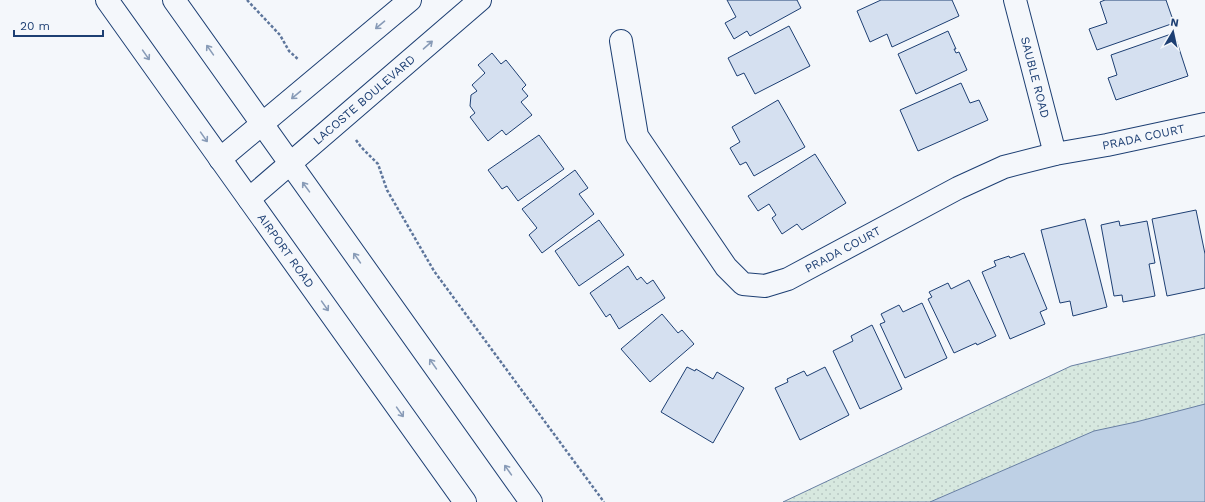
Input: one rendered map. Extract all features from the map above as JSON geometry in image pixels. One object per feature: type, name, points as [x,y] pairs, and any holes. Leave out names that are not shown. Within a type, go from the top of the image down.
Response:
[{"type":"street","name":"AIRPORT ROAD","points":[[107,0],[465,502]]},
{"type":"street","points":[[174,0],[531,502]]},
{"type":"street","points":[[220,159],[410,0]]},
{"type":"street","name":"LACOSTE BOULEVARD","points":[[249,199],[480,0]]},
{"type":"street","name":"SAUBLE ROAD","points":[[1015,0],[1056,154]]},
{"type":"street","name":"PRADA COURT","points":[[621,41],[637,136],[726,267],[743,284],[765,286],[788,279],[958,188],[1004,167],[1056,154],[1107,145],[1205,124]]},
{"type":"path","points":[[247,0],[280,35],[289,51]]},
{"type":"path","points":[[362,147],[378,164],[386,190],[434,270],[604,502]]},
{"type":"shaded area","points":[[1205,334],[1205,502],[783,502],[1071,366]]},
{"type":"water","points":[[1205,404],[1205,502],[930,502],[1094,431]]},
{"type":"building","points":[[727,0],[797,0],[801,8],[750,36],[747,31],[734,39],[725,23],[736,17]]},
{"type":"building","points":[[881,0],[952,0],[959,16],[892,47],[887,34],[870,42],[857,11]]},
{"type":"building","points":[[1105,0],[1166,0],[1174,23],[1097,50],[1089,29],[1107,23],[1100,2]]},
{"type":"building","points":[[789,26],[810,66],[755,94],[744,73],[737,76],[728,58]]},
{"type":"building","points":[[948,31],[956,49],[954,49],[956,53],[959,52],[967,70],[916,94],[898,54]]},
{"type":"building","points":[[1174,33],[1188,76],[1116,100],[1108,78],[1117,75],[1111,55]]},
{"type":"building","points":[[492,53],[501,64],[506,60],[526,85],[522,89],[528,96],[521,102],[532,115],[506,135],[502,130],[488,141],[470,117],[475,113],[470,106],[471,95],[477,91],[472,85],[485,73],[478,65]]},
{"type":"building","points":[[961,83],[970,103],[979,100],[988,120],[918,151],[900,110]]},
{"type":"building","points":[[778,100],[805,147],[754,176],[746,162],[740,165],[730,148],[740,142],[732,127]]},
{"type":"building","points":[[539,135],[564,169],[518,201],[507,186],[502,189],[488,170]]},
{"type":"building","points":[[815,154],[846,203],[802,230],[797,224],[782,234],[772,218],[776,215],[769,204],[758,211],[748,196]]},
{"type":"building","points":[[575,170],[588,188],[579,194],[594,214],[542,253],[529,235],[537,228],[522,209]]},
{"type":"building","points":[[1196,210],[1205,254],[1205,288],[1167,296],[1152,219]]},
{"type":"building","points":[[1085,219],[1107,307],[1073,316],[1070,301],[1060,303],[1041,230]]},
{"type":"building","points":[[599,220],[624,255],[579,286],[555,251]]},
{"type":"building","points":[[1119,221],[1120,226],[1147,221],[1155,263],[1149,264],[1155,296],[1123,302],[1122,295],[1114,296],[1101,225]]},
{"type":"building","points":[[1024,253],[1047,309],[1040,312],[1045,324],[1010,339],[982,272],[996,266],[994,261],[1009,256],[1010,258]]},
{"type":"building","points":[[628,266],[637,280],[641,277],[647,284],[653,280],[665,298],[619,329],[610,314],[606,317],[590,293]]},
{"type":"building","points":[[969,280],[996,336],[977,345],[976,343],[954,353],[928,299],[932,297],[929,292],[948,283],[951,289]]},
{"type":"building","points":[[922,303],[947,358],[905,378],[880,324],[885,322],[881,314],[899,305],[903,312]]},
{"type":"building","points":[[662,314],[678,333],[682,330],[694,344],[650,382],[621,349]]},
{"type":"building","points":[[872,325],[902,389],[860,409],[833,351],[853,341],[851,336]]},
{"type":"building","points":[[687,367],[695,371],[696,369],[713,379],[717,372],[744,388],[713,443],[661,412]]},
{"type":"building","points":[[825,367],[849,415],[800,440],[775,388],[788,382],[787,379],[804,371],[807,376]]}]
